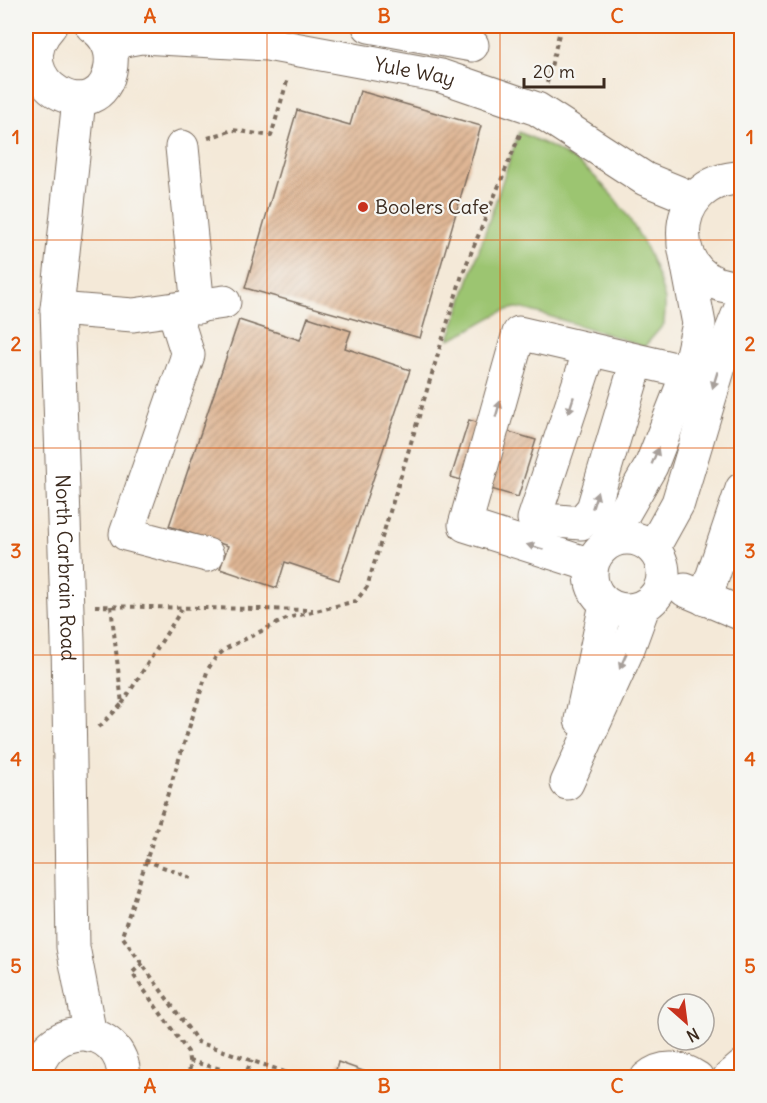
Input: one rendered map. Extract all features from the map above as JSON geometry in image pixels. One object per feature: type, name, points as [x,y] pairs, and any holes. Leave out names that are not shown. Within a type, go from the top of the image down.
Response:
[{"type":"street","points":[[50,26],[34,44],[29,74],[45,90],[55,96],[79,99],[90,95],[107,78],[111,55],[100,34]]},
{"type":"street","points":[[369,26],[472,45]]},
{"type":"street","name":"Yule Way","points":[[100,34],[199,38],[297,50],[441,76],[548,114],[645,179],[694,199]]},
{"type":"street","name":"North Carbrain Road","points":[[79,99],[57,309],[68,641],[73,947],[90,1035]]},
{"type":"street","points":[[182,147],[199,306],[188,355],[126,534],[207,555]]},
{"type":"street","points":[[688,372],[519,333],[465,525],[598,554],[630,538],[642,541],[660,558],[663,580],[653,600],[644,607],[624,611],[606,604],[592,587],[598,554],[651,466],[688,372],[699,324],[682,228],[694,199],[707,187],[735,176]]},
{"type":"street","points":[[684,244],[690,261],[701,274],[715,283],[741,287]]},
{"type":"street","points":[[652,548],[678,503],[741,305]]},
{"type":"street","points":[[57,309],[133,315],[199,306]]},
{"type":"street","points":[[590,350],[534,519],[581,523],[593,509],[637,361]]},
{"type":"street","points":[[705,599],[741,489]]},
{"type":"street","points":[[663,580],[741,614]]},
{"type":"street","points":[[606,604],[567,783],[627,651],[644,607]]},
{"type":"street","points":[[35,1077],[42,1053],[51,1043],[76,1033],[90,1035],[112,1048],[120,1059],[124,1077]]},
{"type":"street","points":[[729,1077],[740,1071],[741,1067]]},
{"type":"street","points":[[647,1077],[662,1070],[675,1069],[697,1077]]},
{"type":"path","points":[[545,92],[561,26]]},
{"type":"path","points":[[182,147],[233,130],[271,136],[297,50]]},
{"type":"path","points":[[302,1077],[198,1042],[122,936],[208,669],[216,657],[227,648],[288,618],[356,601],[367,587],[462,275],[524,125]]},
{"type":"path","points":[[26,604],[32,605]]},
{"type":"path","points":[[94,606],[320,610]]},
{"type":"path","points":[[111,606],[122,704],[183,609]]},
{"type":"path","points":[[145,860],[191,878]]},
{"type":"path","points":[[143,963],[132,973],[188,1052],[186,1077]]},
{"type":"path","points":[[189,1061],[245,1075],[252,1060]]},
{"type":"green space","points":[[519,132],[559,151],[595,177],[618,203],[646,247],[665,303],[664,324],[644,347],[556,318],[516,308],[507,310],[449,339]]},
{"type":"building","name":"Boolers Cafe","points":[[360,91],[481,126],[420,338],[245,288],[297,110],[350,125]]},
{"type":"building","points":[[308,317],[351,331],[345,348],[410,370],[339,580],[285,562],[277,588],[220,569],[228,546],[169,526],[239,320],[300,340]]},
{"type":"building","points":[[469,420],[536,440],[518,497],[451,477]]},
{"type":"building","points":[[338,1062],[380,1077],[380,1078],[334,1078]]},
{"type":"place","name":"Boolers Cafe","points":[[363,207]]}]
